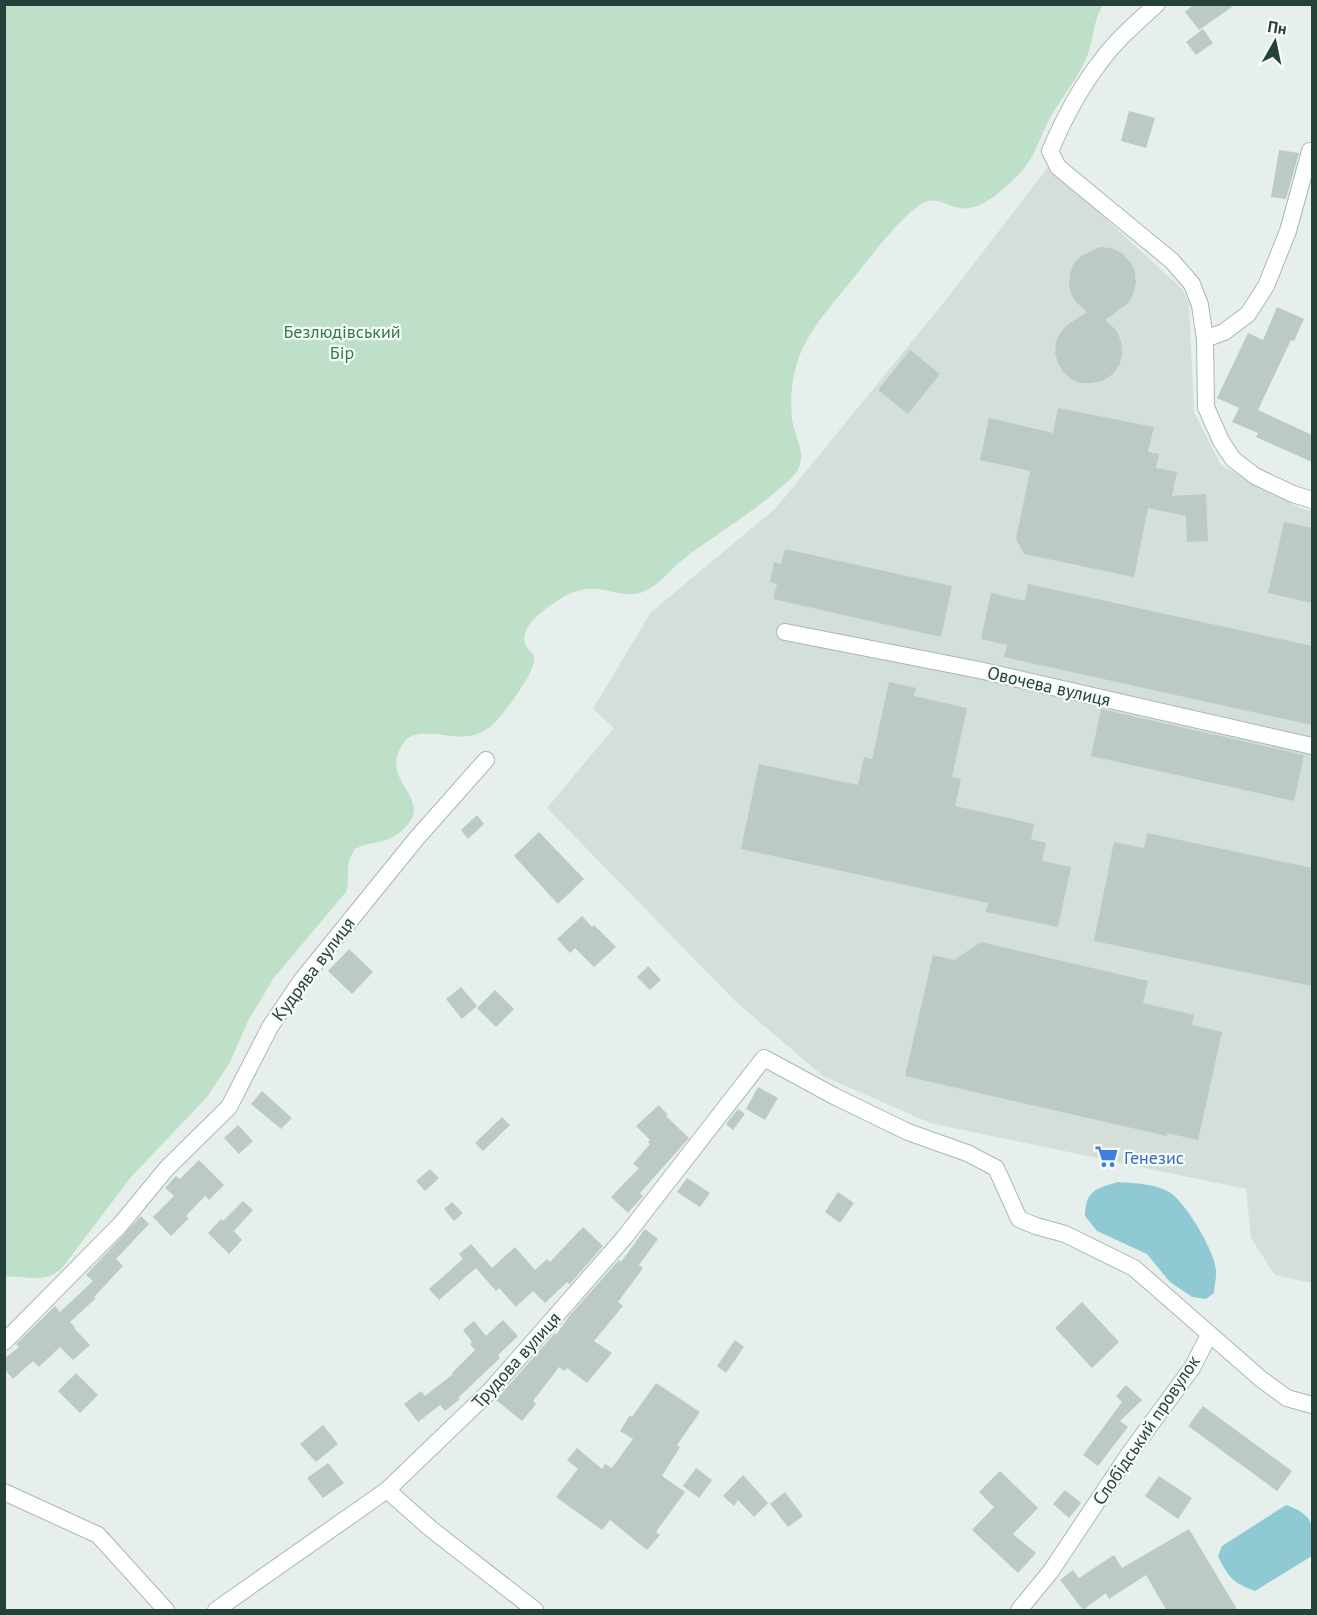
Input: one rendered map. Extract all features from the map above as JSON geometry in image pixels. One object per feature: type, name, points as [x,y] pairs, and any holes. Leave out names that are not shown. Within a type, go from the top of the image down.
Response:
[{"type":"street","points":[[1157,4],[1131,27],[1098,64],[1068,112],[1050,151],[1058,166],[1172,261],[1192,284],[1200,305],[1205,339],[1206,407],[1221,441],[1233,459],[1255,476],[1293,494],[1312,500]]},
{"type":"street","points":[[1205,339],[1224,332],[1248,314],[1266,286],[1288,231],[1310,151],[1312,151]]},
{"type":"street","name":"Овочева вулиця","points":[[785,632],[979,670],[1312,746]]},
{"type":"street","name":"Кудрява вулиця","points":[[4,1342],[120,1224],[167,1168],[229,1107],[270,1027],[301,981],[416,839],[486,760]]},
{"type":"street","name":"Слобідський провулок","points":[[764,1058],[834,1096],[908,1132],[967,1153],[996,1168],[1019,1219],[1065,1234],[1134,1268],[1209,1335],[1192,1368],[1051,1570],[1019,1611]]},
{"type":"street","name":"Трудова вулиця","points":[[216,1611],[387,1490],[490,1391],[624,1239],[764,1058]]},
{"type":"street","points":[[1209,1335],[1287,1398],[1312,1406]]},
{"type":"street","points":[[387,1490],[431,1529],[535,1611]]},
{"type":"street","points":[[4,1492],[98,1535],[166,1611]]},
{"type":"shaded area","points":[[1049,166],[1183,290],[1189,304],[1194,412],[1221,465],[1300,508],[1312,511],[1312,1283],[1275,1275],[1251,1238],[1246,1189],[930,1123],[823,1076],[736,1002],[547,808],[614,728],[593,709],[651,612],[776,508],[945,301]]},
{"type":"green space","name":"Безлюдівський Бір","points":[[5,4],[1103,5],[1097,17],[1090,48],[1084,62],[1051,116],[1030,160],[1020,173],[993,197],[977,206],[960,208],[942,202],[928,201],[914,209],[884,241],[813,330],[804,345],[793,378],[792,419],[801,457],[798,469],[792,477],[756,508],[705,543],[645,591],[624,594],[594,589],[581,590],[556,601],[543,611],[530,624],[525,635],[526,646],[534,657],[527,678],[502,715],[490,727],[468,736],[427,733],[417,734],[405,741],[396,762],[398,773],[413,802],[414,811],[410,822],[393,837],[355,849],[349,861],[346,892],[273,979],[248,1021],[230,1062],[207,1097],[131,1177],[62,1268],[48,1277],[41,1278],[4,1277]]},
{"type":"water","points":[[1118,1182],[1160,1188],[1178,1200],[1199,1229],[1211,1252],[1216,1270],[1214,1293],[1206,1299],[1192,1297],[1170,1282],[1147,1254],[1097,1231],[1085,1216],[1087,1201],[1093,1192]]},
{"type":"water","points":[[1286,1505],[1308,1518],[1313,1537],[1312,1556],[1255,1591],[1241,1585],[1228,1574],[1218,1556],[1222,1546]]},
{"type":"building","points":[[1194,4],[1236,4],[1199,30],[1185,12]]},
{"type":"building","points":[[1203,29],[1213,43],[1196,55],[1186,42]]},
{"type":"building","points":[[1129,111],[1155,118],[1146,148],[1121,141]]},
{"type":"building","points":[[1279,150],[1299,153],[1286,199],[1271,197]]},
{"type":"building","points":[[1100,247],[1111,248],[1122,253],[1135,272],[1136,283],[1133,295],[1127,304],[1105,320],[1116,330],[1121,341],[1120,364],[1113,374],[1104,380],[1081,383],[1071,379],[1063,372],[1055,353],[1056,342],[1067,325],[1087,312],[1071,294],[1070,273],[1074,263],[1081,256]]},
{"type":"building","points":[[1277,307],[1304,319],[1294,341],[1291,340],[1258,410],[1312,435],[1312,462],[1256,437],[1258,433],[1232,422],[1239,408],[1217,398],[1248,333],[1263,340]]},
{"type":"building","points":[[910,350],[940,374],[908,414],[878,390]]},
{"type":"building","points":[[1058,408],[1154,427],[1148,452],[1159,454],[1156,468],[1177,472],[1172,496],[1206,494],[1208,541],[1187,542],[1186,516],[1148,508],[1134,577],[1024,554],[1016,539],[1030,471],[980,460],[989,418],[1053,433]]},
{"type":"building","points":[[1284,522],[1312,528],[1312,603],[1268,593]]},
{"type":"building","points":[[785,549],[952,586],[941,637],[773,599],[777,584],[770,582],[774,562],[781,564]]},
{"type":"building","points":[[1028,584],[1312,646],[1312,725],[1004,657],[1007,645],[981,639],[991,593],[1025,601]]},
{"type":"building","points":[[889,682],[916,688],[914,696],[967,708],[952,777],[961,779],[955,806],[1034,824],[1031,839],[1046,843],[1042,861],[1071,867],[1058,927],[986,912],[988,903],[741,849],[759,764],[858,785],[864,757],[872,759]]},
{"type":"building","points":[[1101,709],[1304,755],[1294,801],[1091,756]]},
{"type":"building","points":[[477,815],[484,824],[468,839],[461,830]]},
{"type":"building","points":[[539,832],[584,879],[558,904],[514,856]]},
{"type":"building","points":[[1147,833],[1312,868],[1312,986],[1094,941],[1114,842],[1144,848]]},
{"type":"building","points":[[582,916],[616,947],[594,967],[575,948],[570,953],[557,939]]},
{"type":"building","points":[[981,942],[1148,981],[1143,1003],[1194,1015],[1192,1025],[1222,1032],[1198,1140],[1167,1133],[1167,1136],[905,1076],[933,955],[954,960]]},
{"type":"building","points":[[349,949],[373,972],[352,994],[328,971]]},
{"type":"building","points":[[648,966],[661,980],[650,990],[637,977]]},
{"type":"building","points":[[461,987],[477,1006],[462,1019],[446,999]]},
{"type":"building","points":[[495,990],[514,1009],[496,1027],[477,1008]]},
{"type":"building","points":[[758,1087],[778,1098],[765,1120],[746,1109]]},
{"type":"building","points":[[262,1091],[292,1118],[281,1129],[251,1104]]},
{"type":"building","points":[[659,1105],[668,1115],[666,1116],[689,1138],[640,1193],[643,1196],[628,1213],[611,1197],[639,1168],[633,1164],[650,1144],[648,1142],[650,1140],[636,1126]]},
{"type":"building","points":[[738,1109],[745,1114],[733,1130],[726,1124]]},
{"type":"building","points":[[502,1117],[510,1125],[483,1151],[475,1143]]},
{"type":"building","points":[[238,1125],[253,1141],[239,1154],[224,1138]]},
{"type":"building","points":[[199,1160],[224,1185],[209,1200],[205,1196],[186,1216],[189,1218],[171,1236],[153,1217],[174,1196],[165,1188],[176,1176],[180,1179]]},
{"type":"building","points":[[430,1169],[439,1178],[425,1191],[416,1181]]},
{"type":"building","points":[[687,1178],[710,1193],[700,1207],[677,1192]]},
{"type":"building","points":[[838,1192],[854,1203],[840,1223],[825,1212]]},
{"type":"building","points":[[243,1201],[253,1210],[234,1231],[242,1240],[229,1254],[208,1233]]},
{"type":"building","points":[[452,1202],[463,1213],[454,1221],[444,1209]]},
{"type":"building","points":[[141,1216],[149,1224],[114,1261],[116,1259],[123,1266],[94,1297],[96,1298],[70,1322],[90,1345],[73,1360],[60,1347],[39,1367],[33,1361],[13,1379],[4,1369],[4,1359],[19,1347],[16,1344],[55,1306],[60,1312],[93,1281],[86,1275]]},
{"type":"building","points":[[583,1227],[603,1246],[570,1284],[567,1282],[545,1303],[533,1291],[516,1307],[499,1288],[496,1291],[476,1268],[439,1300],[429,1289],[463,1259],[459,1254],[471,1244],[492,1268],[515,1247],[535,1270],[547,1259],[550,1262]]},
{"type":"building","points":[[645,1229],[658,1239],[639,1265],[643,1268],[618,1302],[623,1306],[594,1341],[612,1353],[587,1383],[567,1368],[564,1371],[559,1367],[533,1401],[536,1404],[522,1421],[496,1400],[555,1333],[556,1335],[570,1315],[619,1260],[621,1262]]},
{"type":"building","points":[[1082,1302],[1119,1342],[1092,1368],[1055,1328]]},
{"type":"building","points":[[503,1320],[518,1336],[498,1355],[500,1358],[445,1411],[440,1405],[418,1422],[404,1404],[421,1391],[425,1396],[453,1374],[475,1350],[463,1330],[474,1321],[486,1336]]},
{"type":"building","points":[[735,1340],[744,1347],[726,1373],[717,1366]]},
{"type":"building","points":[[76,1373],[98,1395],[80,1413],[58,1391]]},
{"type":"building","points":[[656,1383],[700,1412],[677,1445],[680,1447],[662,1476],[685,1492],[656,1532],[660,1535],[647,1550],[610,1520],[602,1530],[556,1497],[578,1469],[567,1460],[577,1448],[602,1469],[605,1464],[612,1468],[633,1439],[620,1431]]},
{"type":"building","points":[[1126,1385],[1142,1400],[1120,1421],[1128,1427],[1098,1466],[1083,1455],[1122,1402],[1116,1396]]},
{"type":"building","points":[[1203,1406],[1292,1471],[1277,1491],[1188,1426]]},
{"type":"building","points":[[323,1425],[338,1444],[316,1462],[300,1444]]},
{"type":"building","points":[[328,1463],[344,1483],[323,1498],[307,1478]]},
{"type":"building","points":[[696,1468],[712,1480],[699,1498],[683,1486]]},
{"type":"building","points":[[1000,1471],[1038,1508],[1013,1534],[1036,1553],[1018,1573],[972,1530],[994,1507],[979,1492]]},
{"type":"building","points":[[743,1475],[768,1503],[754,1517],[738,1500],[734,1506],[723,1496]]},
{"type":"building","points":[[1159,1476],[1192,1498],[1178,1519],[1145,1496]]},
{"type":"building","points":[[1065,1490],[1081,1503],[1069,1518],[1053,1504]]},
{"type":"building","points":[[785,1492],[803,1516],[788,1527],[770,1504]]},
{"type":"building","points":[[1189,1529],[1238,1611],[1167,1611],[1146,1575],[1109,1599],[1106,1593],[1083,1610],[1060,1580],[1073,1570],[1079,1578],[1114,1555],[1122,1568]]},
{"type":"place","name":"Генезис","points":[[1106,1157]]}]
